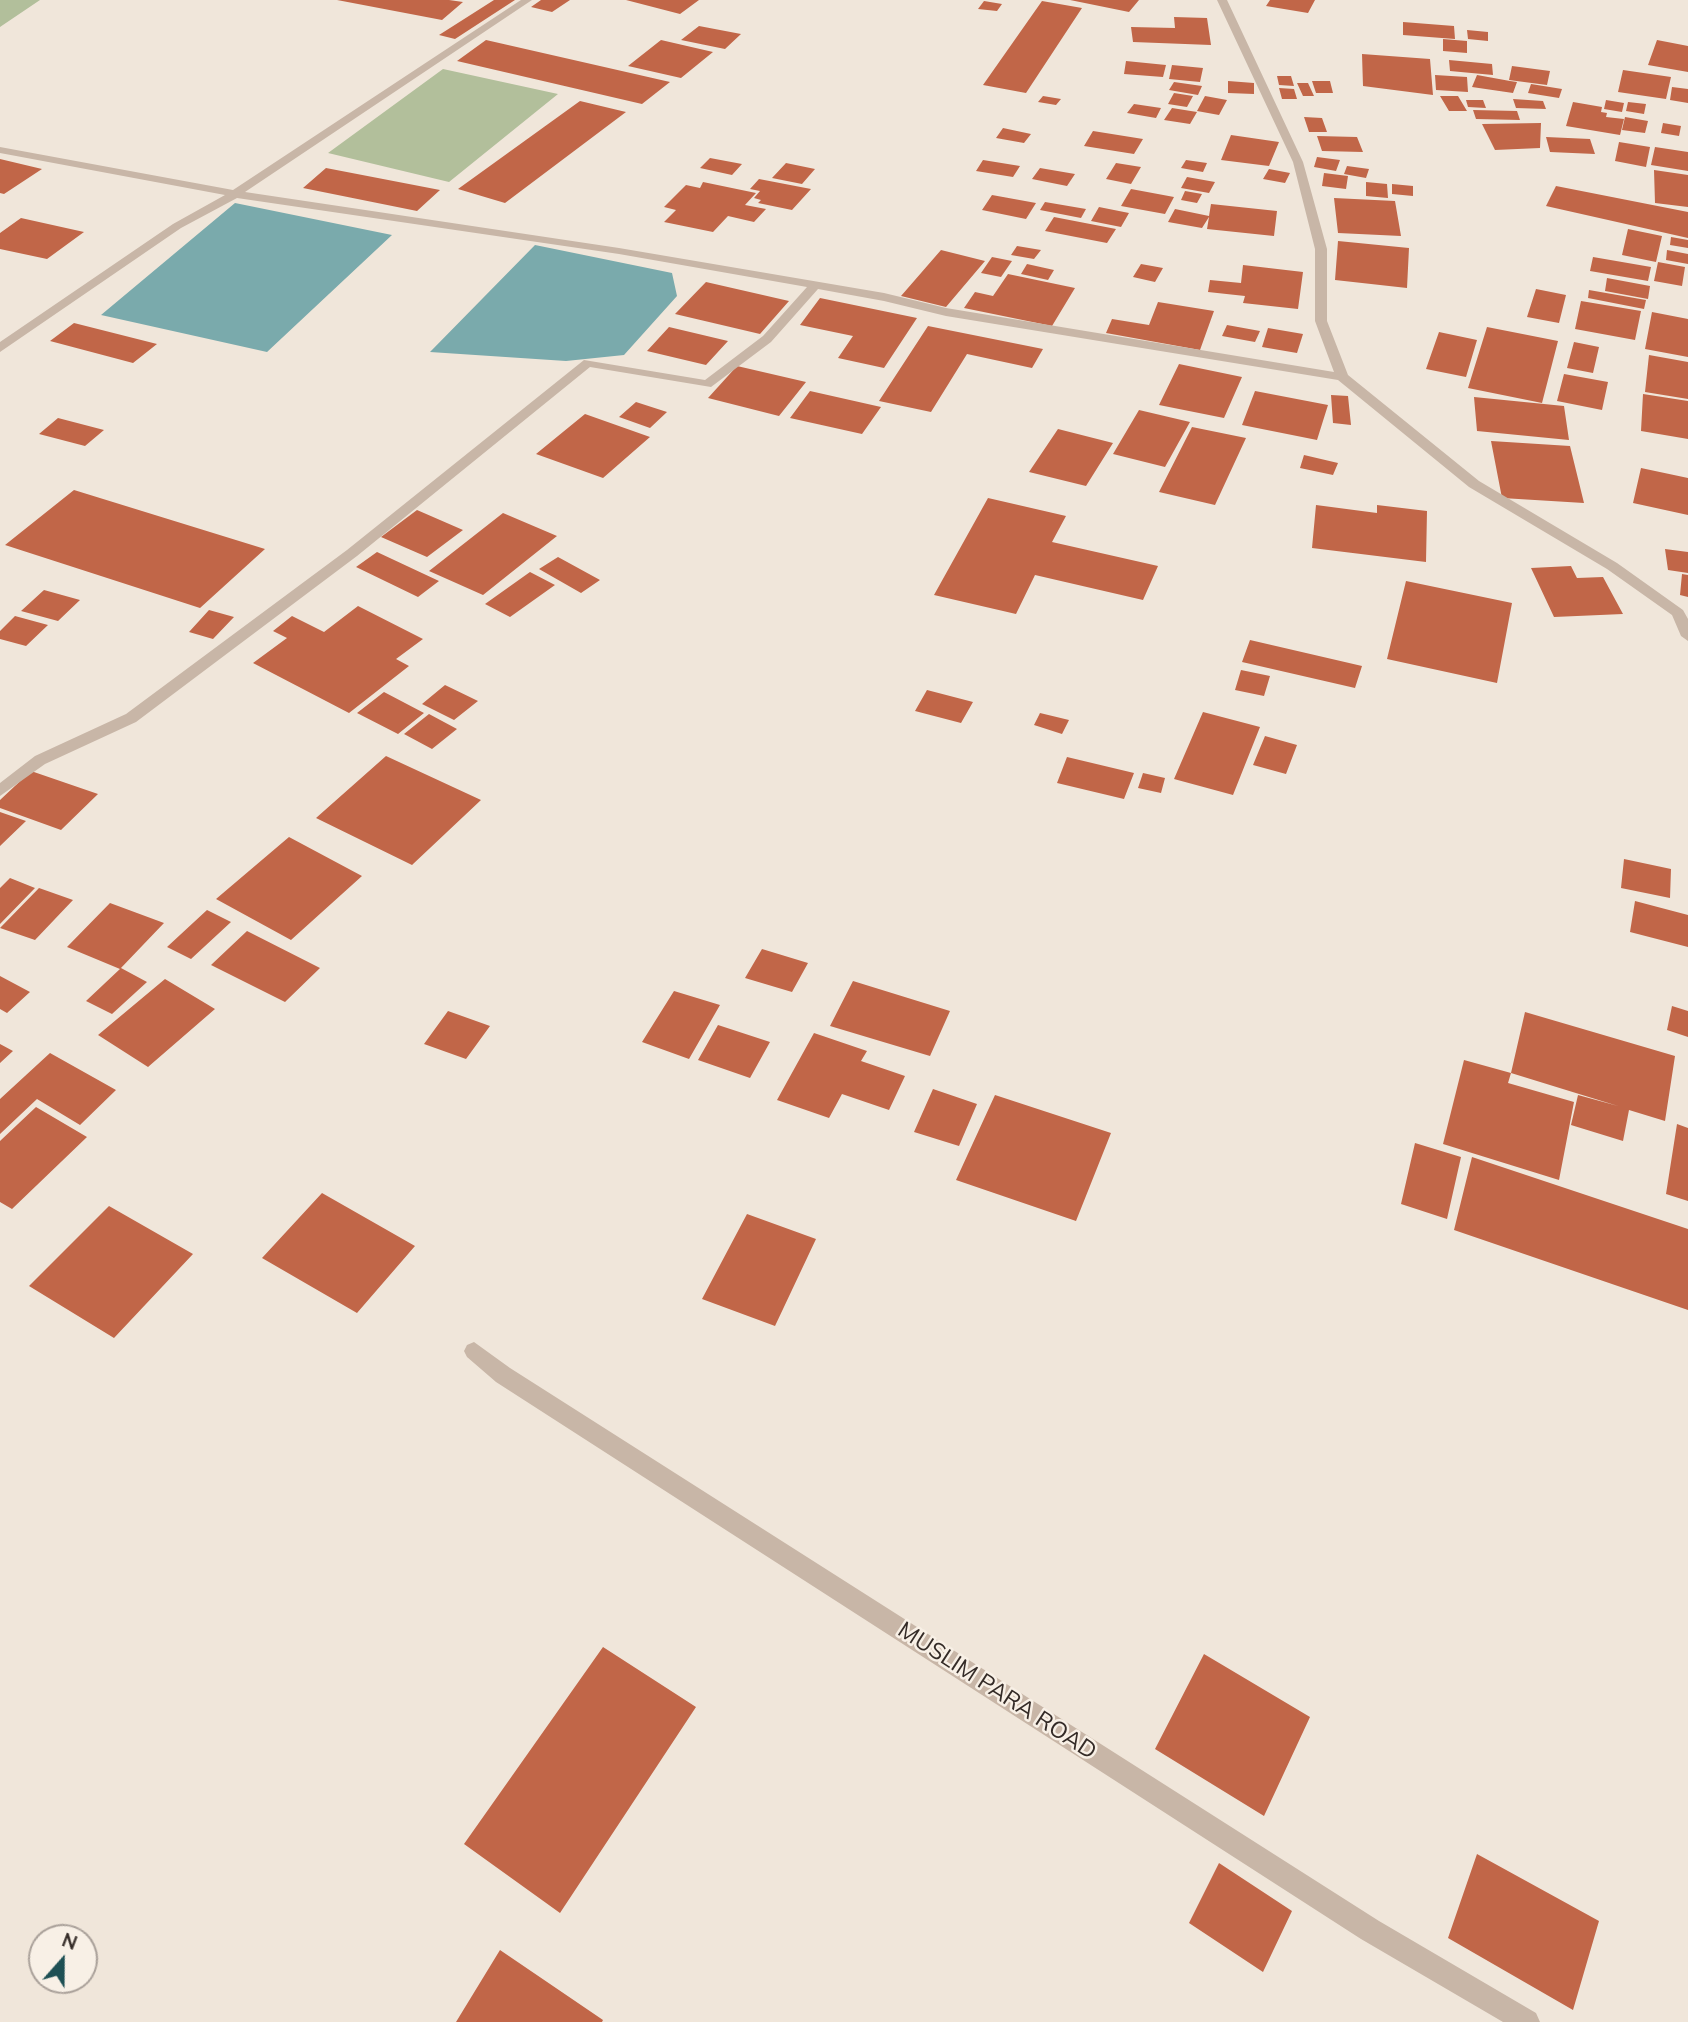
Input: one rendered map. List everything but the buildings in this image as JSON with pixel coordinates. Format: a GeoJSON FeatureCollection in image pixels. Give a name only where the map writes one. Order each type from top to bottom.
{"type":"FeatureCollection","features":[{"type":"Feature","properties":{"kind":"street"},"geometry":{"type":"LineString","coordinates":[[0,348],[177,226],[235,194],[527,0]]}},
{"type":"Feature","properties":{"kind":"street"},"geometry":{"type":"LineString","coordinates":[[1222,0],[1298,162],[1321,249],[1321,321],[1342,377]]}},
{"type":"Feature","properties":{"kind":"street"},"geometry":{"type":"LineString","coordinates":[[0,150],[235,194],[619,251],[884,297],[946,312],[1342,377],[1475,484],[1612,566],[1678,613],[1688,636]]}},
{"type":"Feature","properties":{"kind":"street"},"geometry":{"type":"LineString","coordinates":[[0,791],[40,760],[131,718],[352,552],[556,385],[588,363],[707,384],[766,339],[815,285]]}},
{"type":"Feature","properties":{"kind":"street","name":"MUSLIM PARA ROAD"},"geometry":{"type":"LineString","coordinates":[[474,1351],[503,1375],[1335,1908],[1527,2022]]}},
{"type":"Feature","properties":{"kind":"green space"},"geometry":{"type":"Polygon","coordinates":[[[0,0],[40,0],[0,27],[0,0]]]}},
{"type":"Feature","properties":{"kind":"green space"},"geometry":{"type":"Polygon","coordinates":[[[443,69],[558,94],[449,182],[328,153],[443,69]]]}},
{"type":"Feature","properties":{"kind":"water"},"geometry":{"type":"Polygon","coordinates":[[[235,203],[392,235],[267,352],[101,315],[235,203]]]}},
{"type":"Feature","properties":{"kind":"water"},"geometry":{"type":"Polygon","coordinates":[[[535,245],[672,273],[677,296],[624,355],[566,361],[430,352],[535,245]]]}}]}
